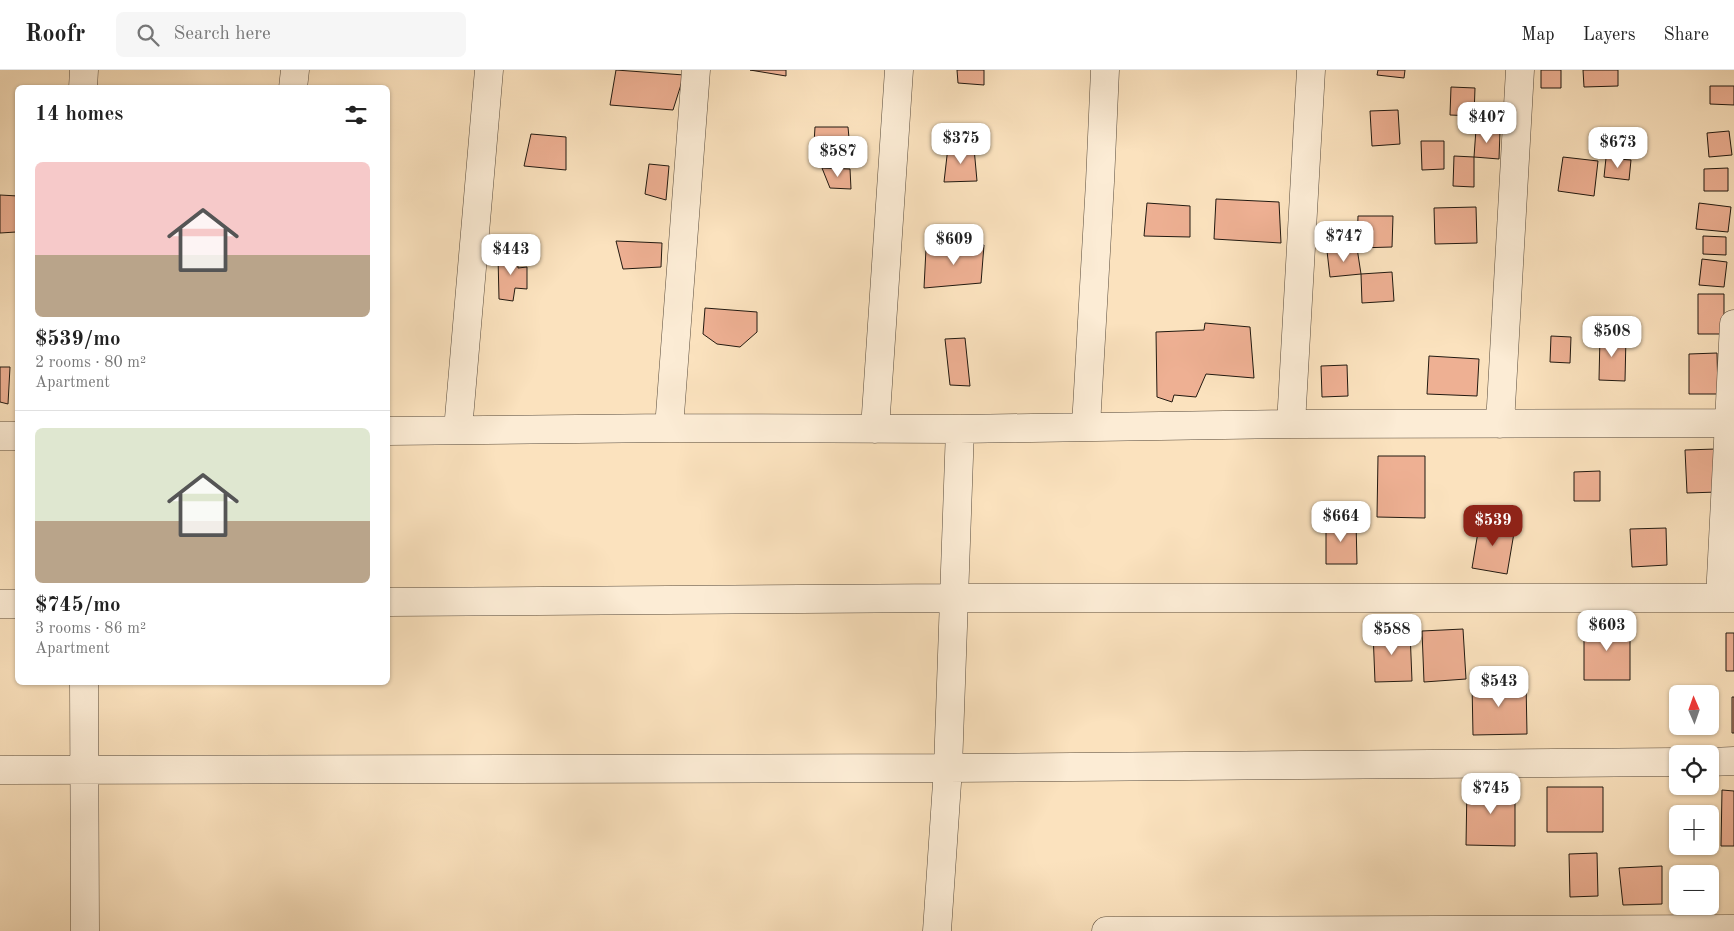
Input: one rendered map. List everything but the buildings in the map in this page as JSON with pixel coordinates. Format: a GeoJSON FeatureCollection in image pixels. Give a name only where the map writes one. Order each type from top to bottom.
{"type":"FeatureCollection","features":[{"type":"Feature","properties":{"kind":"street"},"geometry":{"type":"LineString","coordinates":[[83,85],[84,70]]}},
{"type":"Feature","properties":{"kind":"street"},"geometry":{"type":"LineString","coordinates":[[293,85],[295,70]]}},
{"type":"Feature","properties":{"kind":"street"},"geometry":{"type":"LineString","coordinates":[[458,430],[489,70]]}},
{"type":"Feature","properties":{"kind":"street"},"geometry":{"type":"LineString","coordinates":[[669,428],[696,70]]}},
{"type":"Feature","properties":{"kind":"street"},"geometry":{"type":"LineString","coordinates":[[875,429],[900,70]]}},
{"type":"Feature","properties":{"kind":"street"},"geometry":{"type":"LineString","coordinates":[[1086,426],[1100,192],[1105,70]]}},
{"type":"Feature","properties":{"kind":"street"},"geometry":{"type":"LineString","coordinates":[[1292,424],[1310,70]]}},
{"type":"Feature","properties":{"kind":"street"},"geometry":{"type":"LineString","coordinates":[[1500,424],[1520,70]]}},
{"type":"Feature","properties":{"kind":"street"},"geometry":{"type":"LineString","coordinates":[[390,602],[954,598],[1727,598],[1734,324]]}},
{"type":"Feature","properties":{"kind":"street"},"geometry":{"type":"LineString","coordinates":[[390,431],[669,428],[875,429],[1292,424],[1731,423]]}},
{"type":"Feature","properties":{"kind":"street"},"geometry":{"type":"LineString","coordinates":[[937,931],[948,768],[960,428]]}},
{"type":"Feature","properties":{"kind":"street"},"geometry":{"type":"LineString","coordinates":[[0,436],[15,436]]}},
{"type":"Feature","properties":{"kind":"street"},"geometry":{"type":"LineString","coordinates":[[0,604],[15,604]]}},
{"type":"Feature","properties":{"kind":"street"},"geometry":{"type":"LineString","coordinates":[[84,685],[86,931]]}},
{"type":"Feature","properties":{"kind":"street"},"geometry":{"type":"LineString","coordinates":[[1719,762],[1734,761]]}},
{"type":"Feature","properties":{"kind":"street"},"geometry":{"type":"LineString","coordinates":[[0,770],[948,768],[1669,762]]}},
{"type":"Feature","properties":{"kind":"street"},"geometry":{"type":"LineString","coordinates":[[1106,931],[1734,929]]}}]}
